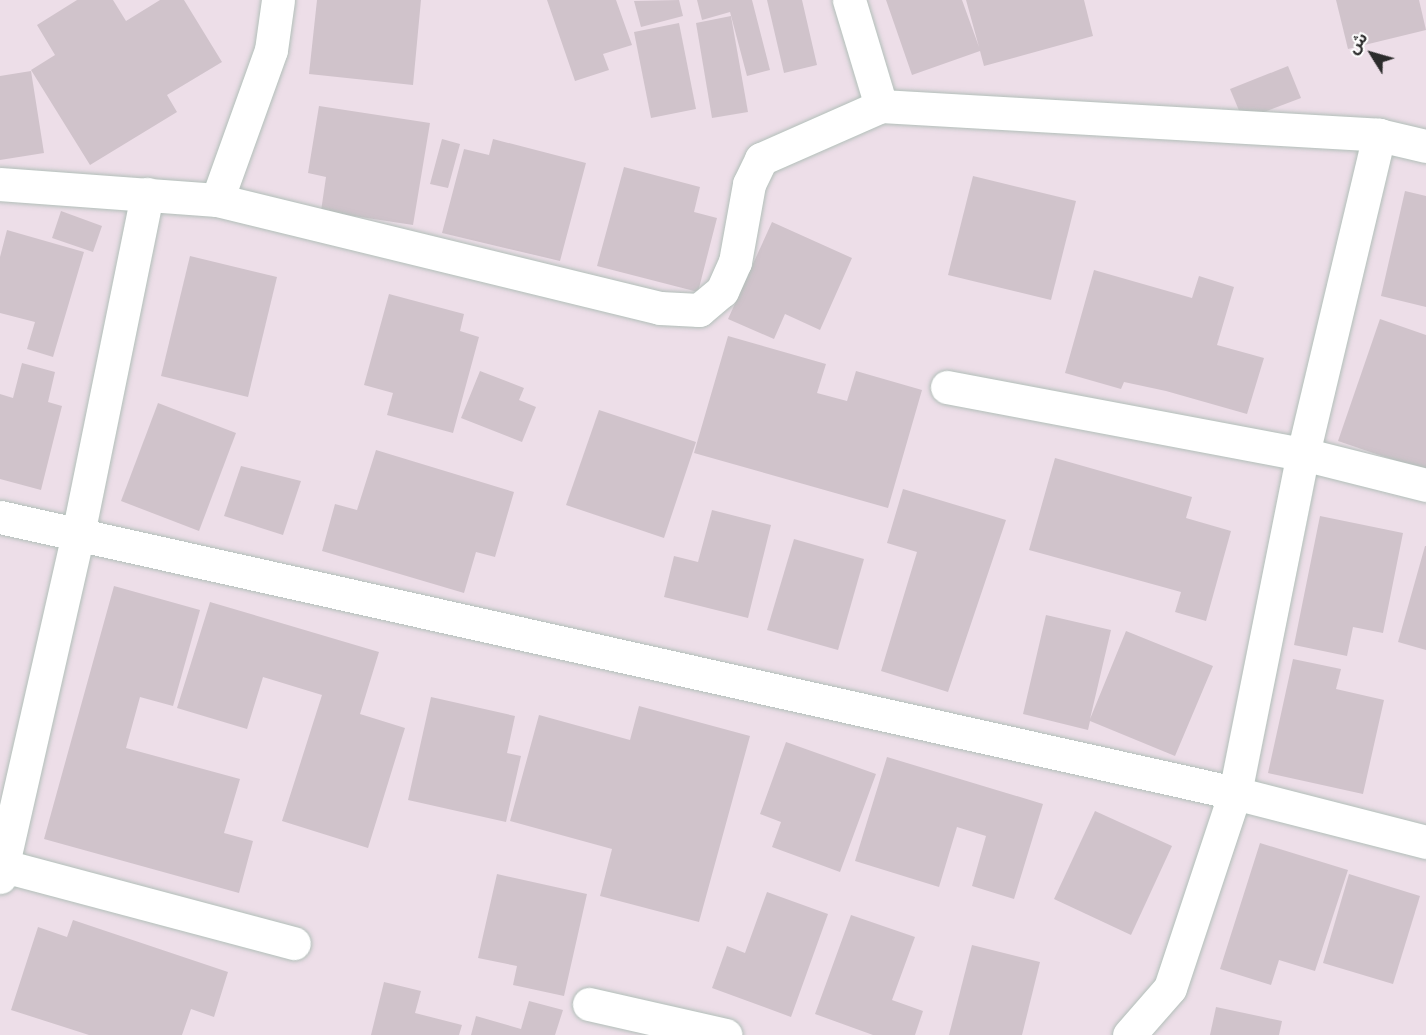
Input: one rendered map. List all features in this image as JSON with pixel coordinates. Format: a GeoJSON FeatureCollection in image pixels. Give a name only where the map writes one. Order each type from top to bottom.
{"type":"FeatureCollection","features":[{"type":"Feature","properties":{"kind":"street"},"geometry":{"type":"LineString","coordinates":[[217,200],[271,50],[278,0]]}},
{"type":"Feature","properties":{"kind":"street"},"geometry":{"type":"LineString","coordinates":[[849,0],[881,106]]}},
{"type":"Feature","properties":{"kind":"street"},"geometry":{"type":"LineString","coordinates":[[0,184],[217,200],[660,308],[699,310],[722,291],[735,262],[749,184],[761,159],[881,106],[1379,135],[1426,146]]}},
{"type":"Feature","properties":{"kind":"street"},"geometry":{"type":"LineString","coordinates":[[1130,1035],[1170,988],[1234,793],[1303,454],[1379,135]]}},
{"type":"Feature","properties":{"kind":"street"},"geometry":{"type":"LineString","coordinates":[[147,194],[78,534],[1,869],[294,943]]}},
{"type":"Feature","properties":{"kind":"street"},"geometry":{"type":"LineString","coordinates":[[947,387],[1303,454],[1426,485]]}},
{"type":"Feature","properties":{"kind":"street"},"geometry":{"type":"LineString","coordinates":[[0,517],[1234,793],[1426,842]]}},
{"type":"Feature","properties":{"kind":"street"},"geometry":{"type":"LineString","coordinates":[[589,1004],[726,1035]]}},
{"type":"Feature","properties":{"kind":"building"},"geometry":{"type":"Polygon","coordinates":[[[77,0],[113,0],[126,21],[160,0],[184,0],[222,62],[167,95],[177,112],[90,165],[31,70],[55,55],[37,25],[77,0]]]}},
{"type":"Feature","properties":{"kind":"building"},"geometry":{"type":"Polygon","coordinates":[[[317,0],[421,0],[413,85],[309,74],[317,0]]]}},
{"type":"Feature","properties":{"kind":"building"},"geometry":{"type":"Polygon","coordinates":[[[547,0],[616,0],[632,45],[603,54],[609,70],[575,81],[547,0]]]}},
{"type":"Feature","properties":{"kind":"building"},"geometry":{"type":"Polygon","coordinates":[[[679,0],[683,16],[641,27],[634,1],[679,0]]]}},
{"type":"Feature","properties":{"kind":"building"},"geometry":{"type":"Polygon","coordinates":[[[697,0],[752,0],[770,70],[747,76],[730,12],[702,20],[697,0]]]}},
{"type":"Feature","properties":{"kind":"building"},"geometry":{"type":"Polygon","coordinates":[[[767,0],[802,0],[817,65],[784,73],[767,0]]]}},
{"type":"Feature","properties":{"kind":"building"},"geometry":{"type":"Polygon","coordinates":[[[886,0],[962,0],[979,47],[966,0],[1084,0],[1093,36],[984,66],[980,51],[912,75],[886,0]]]}},
{"type":"Feature","properties":{"kind":"building"},"geometry":{"type":"Polygon","coordinates":[[[1336,0],[1419,0],[1426,30],[1348,49],[1336,0]]]}},
{"type":"Feature","properties":{"kind":"building"},"geometry":{"type":"Polygon","coordinates":[[[731,16],[748,112],[712,118],[696,23],[731,16]]]}},
{"type":"Feature","properties":{"kind":"building"},"geometry":{"type":"Polygon","coordinates":[[[679,23],[696,109],[651,118],[634,32],[679,23]]]}},
{"type":"Feature","properties":{"kind":"building"},"geometry":{"type":"Polygon","coordinates":[[[1288,66],[1301,98],[1243,120],[1230,89],[1288,66]]]}},
{"type":"Feature","properties":{"kind":"building"},"geometry":{"type":"Polygon","coordinates":[[[31,71],[44,153],[0,160],[0,76],[31,71]]]}},
{"type":"Feature","properties":{"kind":"building"},"geometry":{"type":"Polygon","coordinates":[[[319,106],[430,123],[413,225],[321,211],[326,177],[308,173],[319,106]]]}},
{"type":"Feature","properties":{"kind":"building"},"geometry":{"type":"Polygon","coordinates":[[[442,139],[460,144],[448,188],[430,184],[442,139]]]}},
{"type":"Feature","properties":{"kind":"building"},"geometry":{"type":"Polygon","coordinates":[[[493,139],[586,163],[560,261],[442,233],[464,149],[489,155],[493,139]]]}},
{"type":"Feature","properties":{"kind":"building"},"geometry":{"type":"Polygon","coordinates":[[[624,167],[700,187],[694,212],[717,218],[698,292],[597,266],[624,167]]]}},
{"type":"Feature","properties":{"kind":"building"},"geometry":{"type":"Polygon","coordinates":[[[973,176],[1076,201],[1051,300],[948,275],[973,176]]]}},
{"type":"Feature","properties":{"kind":"building"},"geometry":{"type":"Polygon","coordinates":[[[1405,191],[1426,196],[1426,307],[1381,296],[1405,191]]]}},
{"type":"Feature","properties":{"kind":"building"},"geometry":{"type":"Polygon","coordinates":[[[61,211],[102,226],[93,252],[52,238],[61,211]]]}},
{"type":"Feature","properties":{"kind":"building"},"geometry":{"type":"Polygon","coordinates":[[[772,222],[852,258],[820,330],[785,314],[774,339],[728,319],[772,222]]]}},
{"type":"Feature","properties":{"kind":"building"},"geometry":{"type":"Polygon","coordinates":[[[7,230],[84,252],[53,357],[27,349],[35,322],[0,313],[0,257],[7,230]]]}},
{"type":"Feature","properties":{"kind":"building"},"geometry":{"type":"Polygon","coordinates":[[[190,256],[277,277],[248,397],[161,376],[190,256]]]}},
{"type":"Feature","properties":{"kind":"building"},"geometry":{"type":"Polygon","coordinates":[[[1094,270],[1192,298],[1199,276],[1234,287],[1217,345],[1264,358],[1247,414],[1166,391],[1124,382],[1121,389],[1065,373],[1094,270]]]}},
{"type":"Feature","properties":{"kind":"building"},"geometry":{"type":"Polygon","coordinates":[[[389,294],[464,314],[460,331],[479,337],[453,433],[387,415],[393,393],[364,385],[389,294]]]}},
{"type":"Feature","properties":{"kind":"building"},"geometry":{"type":"Polygon","coordinates":[[[1380,319],[1426,335],[1426,471],[1338,441],[1380,319]]]}},
{"type":"Feature","properties":{"kind":"building"},"geometry":{"type":"Polygon","coordinates":[[[728,336],[826,364],[817,393],[847,401],[856,371],[922,390],[888,508],[694,453],[728,336]]]}},
{"type":"Feature","properties":{"kind":"building"},"geometry":{"type":"Polygon","coordinates":[[[22,363],[55,372],[48,402],[62,406],[41,490],[0,479],[0,394],[13,398],[22,363]]]}},
{"type":"Feature","properties":{"kind":"building"},"geometry":{"type":"Polygon","coordinates":[[[480,371],[524,388],[519,400],[536,407],[522,442],[461,418],[480,371]]]}},
{"type":"Feature","properties":{"kind":"building"},"geometry":{"type":"Polygon","coordinates":[[[158,403],[236,433],[199,531],[121,501],[158,403]]]}},
{"type":"Feature","properties":{"kind":"building"},"geometry":{"type":"Polygon","coordinates":[[[599,410],[696,442],[664,538],[566,505],[599,410]]]}},
{"type":"Feature","properties":{"kind":"building"},"geometry":{"type":"Polygon","coordinates":[[[376,450],[514,492],[495,557],[476,552],[464,593],[322,551],[335,504],[357,510],[376,450]]]}},
{"type":"Feature","properties":{"kind":"building"},"geometry":{"type":"Polygon","coordinates":[[[1055,458],[1192,497],[1186,518],[1231,531],[1206,621],[1175,612],[1181,592],[1029,550],[1055,458]]]}},
{"type":"Feature","properties":{"kind":"building"},"geometry":{"type":"Polygon","coordinates":[[[241,466],[301,481],[283,535],[224,516],[241,466]]]}},
{"type":"Feature","properties":{"kind":"building"},"geometry":{"type":"Polygon","coordinates":[[[903,489],[1006,520],[948,692],[881,671],[917,552],[887,543],[903,489]]]}},
{"type":"Feature","properties":{"kind":"building"},"geometry":{"type":"Polygon","coordinates":[[[712,510],[771,525],[748,618],[664,597],[674,556],[698,562],[712,510]]]}},
{"type":"Feature","properties":{"kind":"building"},"geometry":{"type":"Polygon","coordinates":[[[1320,516],[1403,533],[1383,633],[1353,627],[1347,656],[1294,645],[1320,516]]]}},
{"type":"Feature","properties":{"kind":"building"},"geometry":{"type":"Polygon","coordinates":[[[794,539],[864,559],[838,650],[767,630],[794,539]]]}},
{"type":"Feature","properties":{"kind":"building"},"geometry":{"type":"Polygon","coordinates":[[[1426,546],[1426,650],[1398,642],[1426,546]]]}},
{"type":"Feature","properties":{"kind":"building"},"geometry":{"type":"Polygon","coordinates":[[[114,586],[200,610],[173,706],[140,697],[126,748],[240,779],[224,833],[253,841],[239,893],[44,839],[114,586]]]}},
{"type":"Feature","properties":{"kind":"building"},"geometry":{"type":"Polygon","coordinates":[[[210,602],[379,652],[360,714],[405,728],[368,848],[282,821],[322,695],[263,677],[247,729],[177,708],[210,602]]]}},
{"type":"Feature","properties":{"kind":"building"},"geometry":{"type":"Polygon","coordinates":[[[1046,615],[1111,630],[1090,719],[1126,631],[1213,666],[1175,756],[1090,721],[1088,730],[1023,714],[1046,615]]]}},
{"type":"Feature","properties":{"kind":"building"},"geometry":{"type":"Polygon","coordinates":[[[1293,659],[1341,669],[1336,689],[1384,700],[1363,794],[1268,773],[1293,659]]]}},
{"type":"Feature","properties":{"kind":"building"},"geometry":{"type":"Polygon","coordinates":[[[431,697],[515,716],[507,753],[521,756],[506,822],[408,800],[431,697]]]}},
{"type":"Feature","properties":{"kind":"building"},"geometry":{"type":"Polygon","coordinates":[[[639,706],[750,736],[699,922],[600,896],[612,849],[510,821],[539,715],[630,740],[639,706]]]}},
{"type":"Feature","properties":{"kind":"building"},"geometry":{"type":"Polygon","coordinates":[[[786,742],[876,774],[840,872],[772,847],[781,822],[760,814],[786,742]]]}},
{"type":"Feature","properties":{"kind":"building"},"geometry":{"type":"Polygon","coordinates":[[[887,757],[1043,804],[1014,899],[972,886],[986,836],[957,827],[939,887],[855,861],[887,757]]]}},
{"type":"Feature","properties":{"kind":"building"},"geometry":{"type":"Polygon","coordinates":[[[1095,811],[1172,846],[1131,935],[1054,899],[1095,811]]]}},
{"type":"Feature","properties":{"kind":"building"},"geometry":{"type":"Polygon","coordinates":[[[1260,843],[1348,870],[1315,971],[1279,960],[1271,985],[1220,969],[1260,843]]]}},
{"type":"Feature","properties":{"kind":"building"},"geometry":{"type":"Polygon","coordinates":[[[497,874],[587,894],[564,996],[513,985],[517,966],[478,958],[497,874]]]}},
{"type":"Feature","properties":{"kind":"building"},"geometry":{"type":"Polygon","coordinates":[[[1349,874],[1420,896],[1393,984],[1323,963],[1349,874]]]}},
{"type":"Feature","properties":{"kind":"building"},"geometry":{"type":"Polygon","coordinates":[[[767,892],[828,914],[791,1017],[712,988],[727,946],[745,953],[767,892]]]}},
{"type":"Feature","properties":{"kind":"building"},"geometry":{"type":"Polygon","coordinates":[[[851,915],[915,937],[892,1000],[923,1011],[915,1035],[873,1035],[815,1014],[851,915]]]}},
{"type":"Feature","properties":{"kind":"building"},"geometry":{"type":"Polygon","coordinates":[[[73,920],[228,972],[214,1017],[191,1009],[182,1035],[89,1035],[11,1010],[38,927],[67,937],[73,920]]]}},
{"type":"Feature","properties":{"kind":"building"},"geometry":{"type":"Polygon","coordinates":[[[972,945],[1040,962],[1022,1035],[949,1035],[972,945]]]}},
{"type":"Feature","properties":{"kind":"building"},"geometry":{"type":"Polygon","coordinates":[[[384,982],[421,991],[415,1013],[462,1025],[459,1035],[371,1035],[384,982]]]}},
{"type":"Feature","properties":{"kind":"building"},"geometry":{"type":"Polygon","coordinates":[[[529,1001],[563,1010],[555,1035],[471,1035],[476,1016],[521,1029],[529,1001]]]}},
{"type":"Feature","properties":{"kind":"building"},"geometry":{"type":"Polygon","coordinates":[[[1216,1007],[1282,1021],[1279,1035],[1210,1035],[1216,1007]]]}}]}
